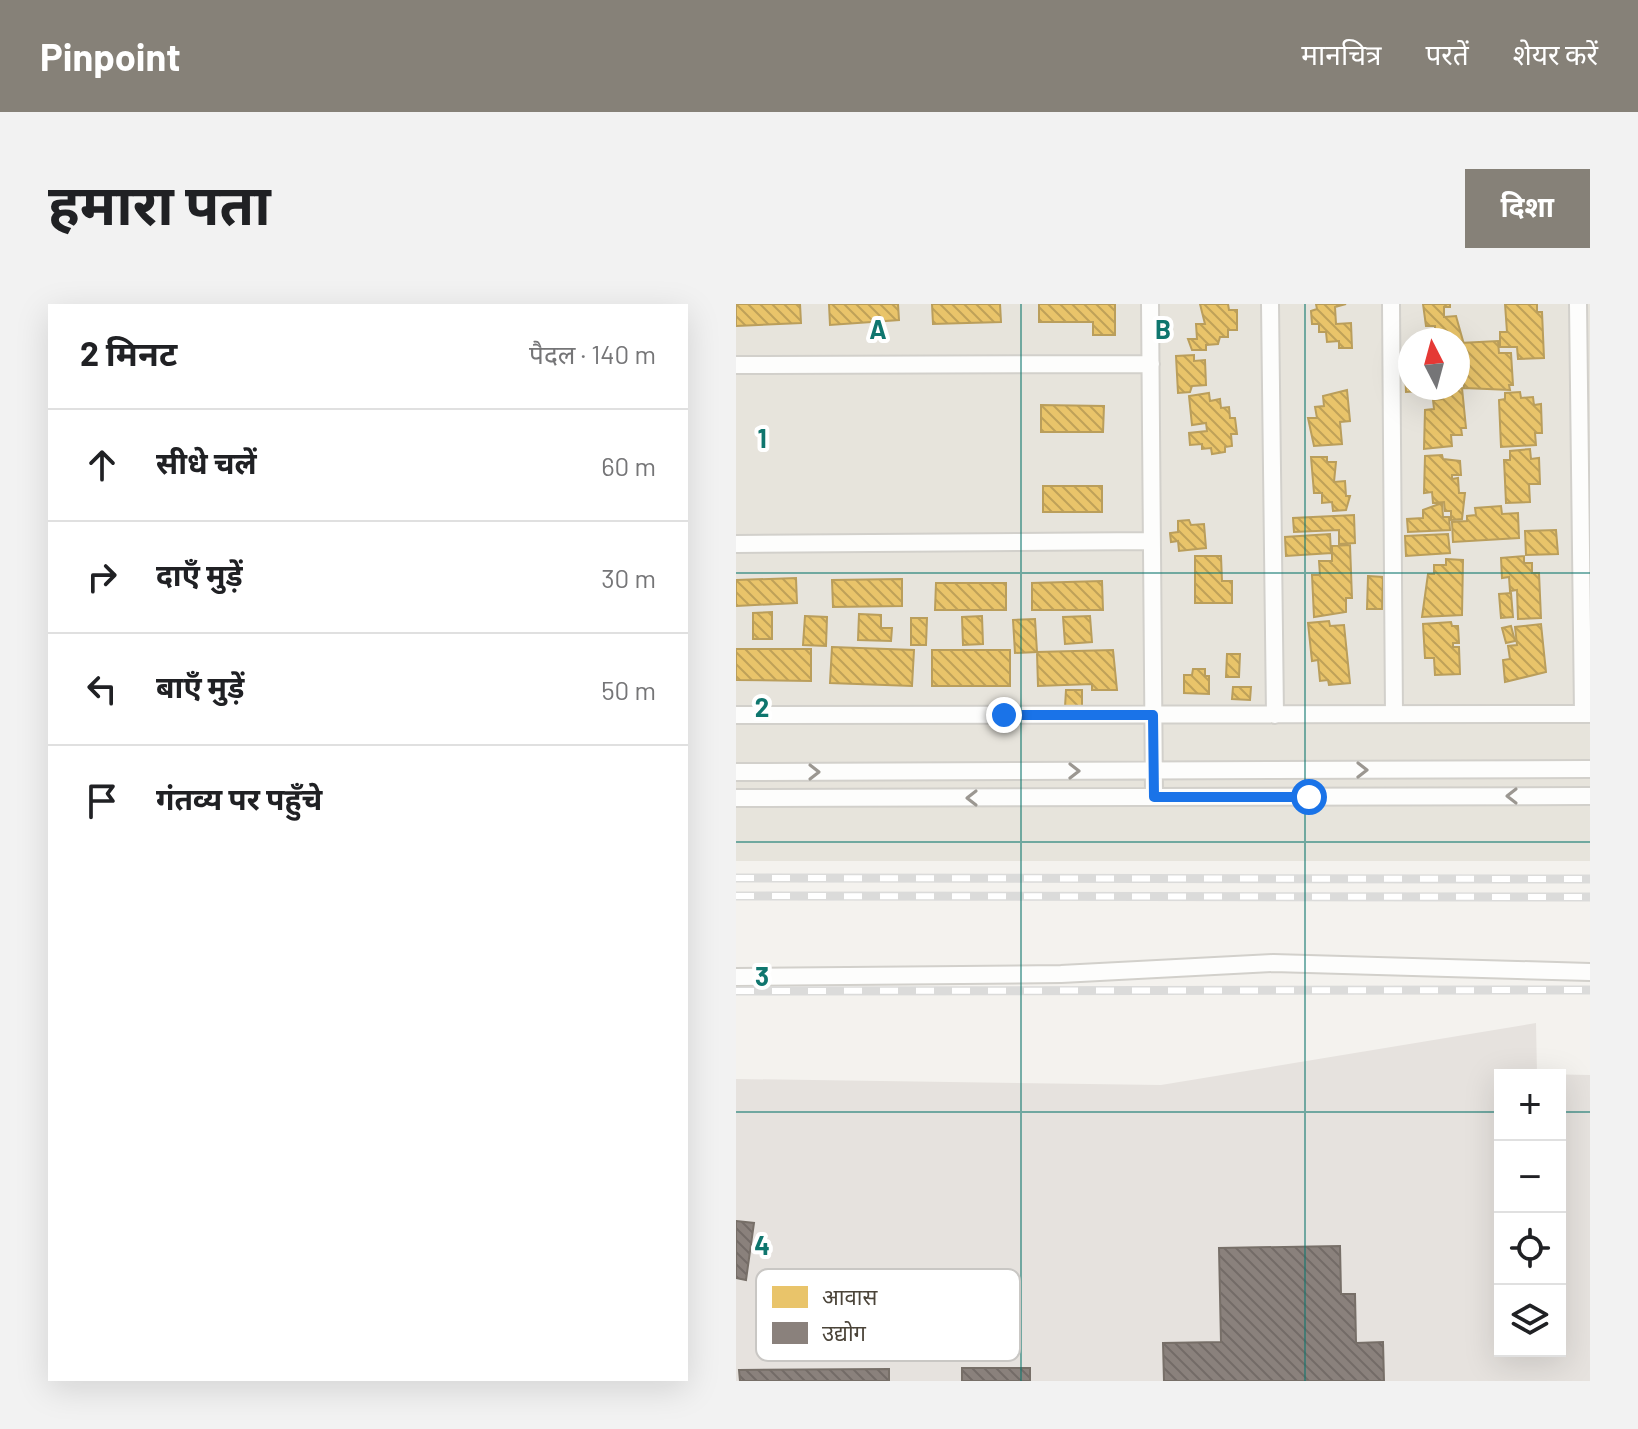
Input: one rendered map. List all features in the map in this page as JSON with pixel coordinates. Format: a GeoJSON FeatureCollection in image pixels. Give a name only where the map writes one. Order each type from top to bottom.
{"type":"FeatureCollection","features":[{"type":"Feature","properties":{"kind":"street"},"geometry":{"type":"LineString","coordinates":[[1150,304],[1154,797]]}},
{"type":"Feature","properties":{"kind":"street"},"geometry":{"type":"LineString","coordinates":[[1270,304],[1275,715]]}},
{"type":"Feature","properties":{"kind":"street"},"geometry":{"type":"LineString","coordinates":[[1391,304],[1394,714]]}},
{"type":"Feature","properties":{"kind":"street"},"geometry":{"type":"LineString","coordinates":[[736,715],[1587,714],[1578,304]]}},
{"type":"Feature","properties":{"kind":"street"},"geometry":{"type":"LineString","coordinates":[[736,365],[1151,364]]}},
{"type":"Feature","properties":{"kind":"street"},"geometry":{"type":"LineString","coordinates":[[736,544],[1152,541]]}},
{"type":"Feature","properties":{"kind":"street"},"geometry":{"type":"LineString","coordinates":[[736,772],[1590,769]]}},
{"type":"Feature","properties":{"kind":"street"},"geometry":{"type":"LineString","coordinates":[[736,798],[1590,796]]}},
{"type":"Feature","properties":{"kind":"street"},"geometry":{"type":"LineString","coordinates":[[736,977],[1061,974],[1273,963],[1590,972]]}},
{"type":"Feature","properties":{"kind":"shaded area"},"geometry":{"type":"Polygon","coordinates":[[[736,304],[1590,304],[1590,861],[736,861],[736,304]]]}},
{"type":"Feature","properties":{"kind":"shaded area"},"geometry":{"type":"Polygon","coordinates":[[[1536,1023],[1537,1069],[1494,1069],[1494,1357],[1566,1357],[1566,1075],[1590,1075],[1590,1381],[736,1381],[736,1079],[1161,1085],[1536,1023]]]}},
{"type":"Feature","properties":{"kind":"building: आवास"},"geometry":{"type":"Polygon","coordinates":[[[736,304],[800,304],[801,323],[736,326],[736,304]]]}},
{"type":"Feature","properties":{"kind":"building: आवास"},"geometry":{"type":"Polygon","coordinates":[[[829,304],[898,304],[899,320],[830,325],[829,304]]]}},
{"type":"Feature","properties":{"kind":"building: आवास"},"geometry":{"type":"Polygon","coordinates":[[[932,304],[1000,304],[1001,322],[933,324],[932,304]]]}},
{"type":"Feature","properties":{"kind":"building: आवास"},"geometry":{"type":"Polygon","coordinates":[[[1039,304],[1115,304],[1115,335],[1093,335],[1093,322],[1039,322],[1039,304]]]}},
{"type":"Feature","properties":{"kind":"building: आवास"},"geometry":{"type":"Polygon","coordinates":[[[1200,304],[1228,304],[1229,310],[1237,310],[1237,330],[1228,330],[1228,337],[1220,337],[1218,344],[1206,345],[1206,350],[1192,350],[1188,339],[1197,339],[1196,324],[1205,324],[1200,304]]]}},
{"type":"Feature","properties":{"kind":"building: आवास"},"geometry":{"type":"Polygon","coordinates":[[[1316,304],[1346,304],[1335,307],[1336,324],[1351,323],[1352,348],[1339,348],[1339,341],[1327,342],[1326,332],[1319,332],[1319,324],[1312,324],[1311,311],[1317,309],[1316,304]]]}},
{"type":"Feature","properties":{"kind":"building: आवास"},"geometry":{"type":"Polygon","coordinates":[[[1423,304],[1450,304],[1450,307],[1444,307],[1444,317],[1456,316],[1459,328],[1435,328],[1426,326],[1423,304]]]}},
{"type":"Feature","properties":{"kind":"building: आवास"},"geometry":{"type":"Polygon","coordinates":[[[1505,304],[1537,304],[1537,312],[1542,312],[1544,358],[1518,359],[1517,347],[1500,347],[1500,332],[1507,332],[1505,304]]]}},
{"type":"Feature","properties":{"kind":"building: आवास"},"geometry":{"type":"Polygon","coordinates":[[[1498,341],[1499,353],[1511,353],[1513,385],[1509,385],[1510,390],[1470,388],[1470,342],[1498,341]]]}},
{"type":"Feature","properties":{"kind":"building: आवास"},"geometry":{"type":"Polygon","coordinates":[[[1194,355],[1194,361],[1205,360],[1206,385],[1192,386],[1190,392],[1178,393],[1176,356],[1194,355]]]}},
{"type":"Feature","properties":{"kind":"building: आवास"},"geometry":{"type":"Polygon","coordinates":[[[1347,390],[1350,421],[1340,422],[1342,444],[1314,446],[1308,418],[1317,418],[1315,407],[1324,406],[1323,396],[1347,390]]]}},
{"type":"Feature","properties":{"kind":"building: आवास"},"geometry":{"type":"Polygon","coordinates":[[[1520,392],[1521,398],[1533,397],[1534,405],[1541,404],[1542,433],[1535,433],[1536,445],[1501,447],[1499,400],[1505,399],[1505,393],[1520,392]]]}},
{"type":"Feature","properties":{"kind":"building: आवास"},"geometry":{"type":"Polygon","coordinates":[[[1209,393],[1210,401],[1220,399],[1221,408],[1229,407],[1230,418],[1235,418],[1237,434],[1231,434],[1232,446],[1225,447],[1225,452],[1212,454],[1211,448],[1202,449],[1202,444],[1190,445],[1189,433],[1207,431],[1206,423],[1192,425],[1189,396],[1209,393]]]}},
{"type":"Feature","properties":{"kind":"building: आवास"},"geometry":{"type":"Polygon","coordinates":[[[1433,400],[1463,400],[1466,428],[1461,428],[1462,435],[1451,435],[1452,446],[1424,449],[1425,410],[1434,409],[1433,400]]]}},
{"type":"Feature","properties":{"kind":"building: आवास"},"geometry":{"type":"Polygon","coordinates":[[[1041,405],[1104,406],[1103,432],[1041,432],[1041,405]]]}},
{"type":"Feature","properties":{"kind":"building: आवास"},"geometry":{"type":"Polygon","coordinates":[[[1530,449],[1531,459],[1539,458],[1540,484],[1529,484],[1530,502],[1506,503],[1504,460],[1510,460],[1510,451],[1530,449]]]}},
{"type":"Feature","properties":{"kind":"building: आवास"},"geometry":{"type":"Polygon","coordinates":[[[1442,455],[1443,459],[1460,461],[1461,475],[1452,475],[1452,479],[1458,478],[1459,493],[1465,493],[1462,519],[1451,520],[1451,511],[1445,511],[1444,502],[1433,503],[1432,492],[1424,493],[1425,456],[1442,455]]]}},
{"type":"Feature","properties":{"kind":"building: आवास"},"geometry":{"type":"Polygon","coordinates":[[[1311,457],[1327,457],[1327,462],[1336,462],[1334,482],[1345,481],[1346,496],[1350,496],[1346,510],[1333,511],[1332,502],[1322,503],[1322,493],[1314,493],[1311,457]]]}},
{"type":"Feature","properties":{"kind":"building: आवास"},"geometry":{"type":"Polygon","coordinates":[[[1043,486],[1102,486],[1102,512],[1043,512],[1043,486]]]}},
{"type":"Feature","properties":{"kind":"building: आवास"},"geometry":{"type":"Polygon","coordinates":[[[1442,503],[1443,517],[1449,517],[1450,530],[1408,532],[1407,519],[1423,518],[1423,510],[1442,503]]]}},
{"type":"Feature","properties":{"kind":"building: आवास"},"geometry":{"type":"Polygon","coordinates":[[[1501,506],[1502,514],[1518,513],[1519,538],[1453,542],[1452,522],[1467,521],[1467,516],[1476,515],[1475,508],[1501,506]]]}},
{"type":"Feature","properties":{"kind":"building: आवास"},"geometry":{"type":"Polygon","coordinates":[[[1354,515],[1355,543],[1339,544],[1339,530],[1294,532],[1293,518],[1354,515]]]}},
{"type":"Feature","properties":{"kind":"building: आवास"},"geometry":{"type":"Polygon","coordinates":[[[1189,520],[1191,525],[1204,524],[1206,548],[1179,551],[1178,541],[1171,542],[1170,533],[1178,532],[1178,521],[1189,520]]]}},
{"type":"Feature","properties":{"kind":"building: आवास"},"geometry":{"type":"Polygon","coordinates":[[[1556,530],[1558,554],[1526,555],[1525,531],[1556,530]]]}},
{"type":"Feature","properties":{"kind":"building: आवास"},"geometry":{"type":"Polygon","coordinates":[[[1330,534],[1331,553],[1286,556],[1285,537],[1330,534]]]}},
{"type":"Feature","properties":{"kind":"building: आवास"},"geometry":{"type":"Polygon","coordinates":[[[1448,534],[1450,553],[1406,556],[1405,536],[1448,534]]]}},
{"type":"Feature","properties":{"kind":"building: आवास"},"geometry":{"type":"Polygon","coordinates":[[[1350,545],[1352,598],[1346,598],[1346,612],[1314,617],[1312,575],[1320,575],[1319,561],[1332,561],[1332,546],[1350,545]]]}},
{"type":"Feature","properties":{"kind":"building: आवास"},"geometry":{"type":"Polygon","coordinates":[[[1195,556],[1221,556],[1222,581],[1232,581],[1232,603],[1195,603],[1195,556]]]}},
{"type":"Feature","properties":{"kind":"building: आवास"},"geometry":{"type":"Polygon","coordinates":[[[1524,556],[1524,563],[1532,563],[1532,573],[1539,573],[1541,618],[1518,619],[1517,590],[1510,591],[1509,577],[1502,578],[1501,558],[1524,556]]]}},
{"type":"Feature","properties":{"kind":"building: आवास"},"geometry":{"type":"Polygon","coordinates":[[[1446,559],[1463,560],[1462,615],[1422,617],[1428,574],[1434,574],[1434,565],[1446,565],[1446,559]]]}},
{"type":"Feature","properties":{"kind":"building: आवास"},"geometry":{"type":"Polygon","coordinates":[[[1368,576],[1383,577],[1382,609],[1367,609],[1368,576]]]}},
{"type":"Feature","properties":{"kind":"building: आवास"},"geometry":{"type":"Polygon","coordinates":[[[796,578],[797,603],[736,606],[736,580],[796,578]]]}},
{"type":"Feature","properties":{"kind":"building: आवास"},"geometry":{"type":"Polygon","coordinates":[[[902,579],[902,606],[833,607],[832,580],[902,579]]]}},
{"type":"Feature","properties":{"kind":"building: आवास"},"geometry":{"type":"Polygon","coordinates":[[[1102,581],[1103,610],[1032,610],[1032,583],[1102,581]]]}},
{"type":"Feature","properties":{"kind":"building: आवास"},"geometry":{"type":"Polygon","coordinates":[[[936,583],[1006,583],[1006,610],[935,610],[936,583]]]}},
{"type":"Feature","properties":{"kind":"building: आवास"},"geometry":{"type":"Polygon","coordinates":[[[1511,593],[1513,617],[1501,618],[1499,594],[1511,593]]]}},
{"type":"Feature","properties":{"kind":"building: आवास"},"geometry":{"type":"Polygon","coordinates":[[[772,612],[772,639],[753,639],[753,613],[772,612]]]}},
{"type":"Feature","properties":{"kind":"building: आवास"},"geometry":{"type":"Polygon","coordinates":[[[859,614],[881,615],[881,628],[892,628],[891,641],[858,640],[859,614]]]}},
{"type":"Feature","properties":{"kind":"building: आवास"},"geometry":{"type":"Polygon","coordinates":[[[805,616],[827,617],[826,646],[803,645],[805,616]]]}},
{"type":"Feature","properties":{"kind":"building: आवास"},"geometry":{"type":"Polygon","coordinates":[[[982,616],[983,644],[963,645],[962,617],[982,616]]]}},
{"type":"Feature","properties":{"kind":"building: आवास"},"geometry":{"type":"Polygon","coordinates":[[[1090,616],[1092,642],[1065,644],[1063,617],[1090,616]]]}},
{"type":"Feature","properties":{"kind":"building: आवास"},"geometry":{"type":"Polygon","coordinates":[[[911,618],[927,618],[926,645],[911,645],[911,618]]]}},
{"type":"Feature","properties":{"kind":"building: आवास"},"geometry":{"type":"Polygon","coordinates":[[[1035,619],[1037,652],[1015,653],[1013,620],[1035,619]]]}},
{"type":"Feature","properties":{"kind":"building: आवास"},"geometry":{"type":"Polygon","coordinates":[[[1329,621],[1330,626],[1344,625],[1350,683],[1329,685],[1328,680],[1320,681],[1318,660],[1312,661],[1308,623],[1329,621]]]}},
{"type":"Feature","properties":{"kind":"building: आवास"},"geometry":{"type":"Polygon","coordinates":[[[1451,622],[1452,626],[1458,626],[1459,643],[1453,643],[1453,647],[1459,647],[1460,674],[1435,675],[1434,658],[1425,658],[1423,624],[1451,622]]]}},
{"type":"Feature","properties":{"kind":"building: आवास"},"geometry":{"type":"Polygon","coordinates":[[[1541,624],[1546,672],[1505,682],[1503,660],[1510,659],[1508,646],[1517,645],[1515,627],[1541,624]]]}},
{"type":"Feature","properties":{"kind":"building: आवास"},"geometry":{"type":"Polygon","coordinates":[[[1511,626],[1515,641],[1506,643],[1502,628],[1511,626]]]}},
{"type":"Feature","properties":{"kind":"building: आवास"},"geometry":{"type":"Polygon","coordinates":[[[832,647],[914,650],[912,686],[830,683],[832,647]]]}},
{"type":"Feature","properties":{"kind":"building: आवास"},"geometry":{"type":"Polygon","coordinates":[[[736,649],[811,649],[811,681],[736,680],[736,649]]]}},
{"type":"Feature","properties":{"kind":"building: आवास"},"geometry":{"type":"Polygon","coordinates":[[[932,650],[1010,650],[1010,686],[932,686],[932,650]]]}},
{"type":"Feature","properties":{"kind":"building: आवास"},"geometry":{"type":"Polygon","coordinates":[[[1113,650],[1117,690],[1092,690],[1092,684],[1038,686],[1037,652],[1113,650]]]}},
{"type":"Feature","properties":{"kind":"building: आवास"},"geometry":{"type":"Polygon","coordinates":[[[1227,654],[1240,654],[1239,677],[1226,677],[1227,654]]]}},
{"type":"Feature","properties":{"kind":"building: आवास"},"geometry":{"type":"Polygon","coordinates":[[[1193,669],[1205,669],[1205,676],[1209,676],[1209,694],[1184,693],[1184,675],[1192,675],[1193,669]]]}},
{"type":"Feature","properties":{"kind":"building: आवास"},"geometry":{"type":"Polygon","coordinates":[[[1233,687],[1251,687],[1250,700],[1232,699],[1233,687]]]}},
{"type":"Feature","properties":{"kind":"building: आवास"},"geometry":{"type":"Polygon","coordinates":[[[1066,690],[1082,690],[1082,707],[1065,707],[1066,690]]]}},
{"type":"Feature","properties":{"kind":"building: उद्योग"},"geometry":{"type":"Polygon","coordinates":[[[736,1221],[754,1223],[746,1280],[736,1278],[736,1221]]]}},
{"type":"Feature","properties":{"kind":"building: उद्योग"},"geometry":{"type":"Polygon","coordinates":[[[1340,1246],[1341,1294],[1355,1294],[1356,1343],[1383,1342],[1384,1381],[1164,1381],[1163,1343],[1221,1342],[1219,1248],[1340,1246]]]}},
{"type":"Feature","properties":{"kind":"building: उद्योग"},"geometry":{"type":"Polygon","coordinates":[[[962,1368],[1030,1368],[1030,1381],[962,1381],[962,1368]]]}},
{"type":"Feature","properties":{"kind":"building: उद्योग"},"geometry":{"type":"Polygon","coordinates":[[[889,1369],[889,1381],[740,1381],[739,1370],[889,1369]]]}},
{"type":"Feature","properties":{"kind":"railway"},"geometry":{"type":"LineString","coordinates":[[736,878],[1590,879]]}},
{"type":"Feature","properties":{"kind":"railway"},"geometry":{"type":"LineString","coordinates":[[736,896],[1590,897]]}},
{"type":"Feature","properties":{"kind":"railway"},"geometry":{"type":"LineString","coordinates":[[736,991],[1590,990]]}},
{"type":"Feature","properties":{"kind":"route"},"geometry":{"type":"LineString","coordinates":[[1004,715],[1153,715],[1154,797],[1309,797]]}}]}
